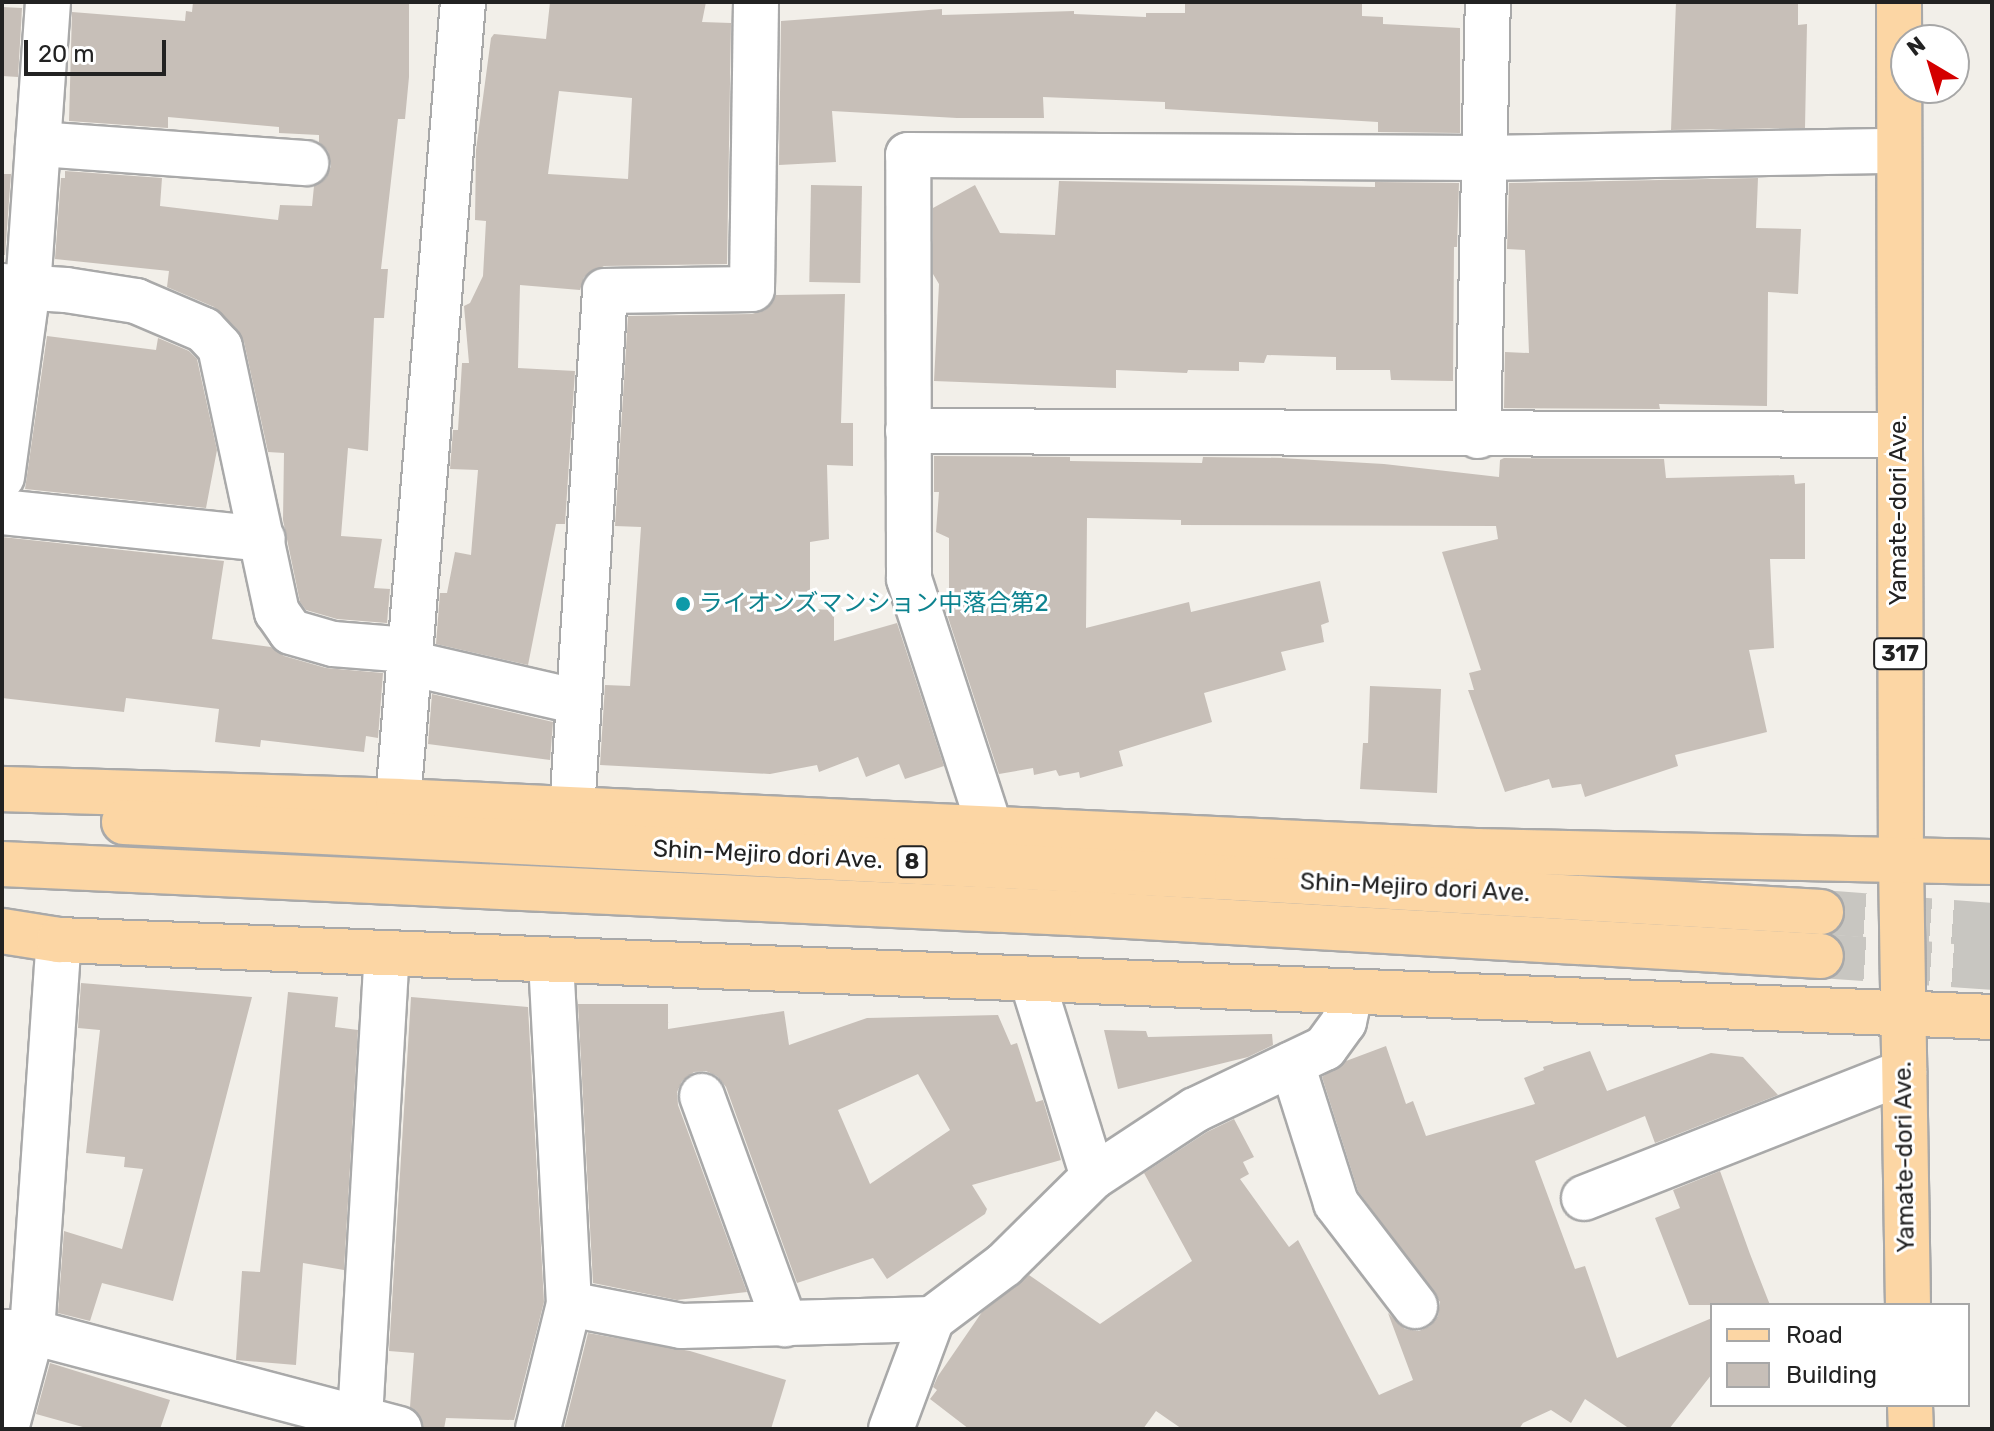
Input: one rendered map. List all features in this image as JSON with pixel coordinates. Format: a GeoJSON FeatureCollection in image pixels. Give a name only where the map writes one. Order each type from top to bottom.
{"type":"FeatureCollection","features":[{"type":"Feature","properties":{"kind":"main road","name":"Yamate-dori Ave."},"geometry":{"type":"LineString","coordinates":[[1899,2],[1902,1014],[1908,1303]]}},
{"type":"Feature","properties":{"kind":"main road"},"geometry":{"type":"LineString","coordinates":[[2,789],[398,801],[1476,851],[1992,862]]}},
{"type":"Feature","properties":{"kind":"main road","name":"Shin-Mejiro dori Ave."},"geometry":{"type":"LineString","coordinates":[[2,816],[1253,879],[1821,912]]}},
{"type":"Feature","properties":{"kind":"main road","name":"Shin-Mejiro dori Ave."},"geometry":{"type":"LineString","coordinates":[[2,864],[1044,911],[1821,956]]}},
{"type":"Feature","properties":{"kind":"main road"},"geometry":{"type":"LineString","coordinates":[[2,931],[59,940],[1992,1017]]}},
{"type":"Feature","properties":{"kind":"main road"},"geometry":{"type":"LineString","coordinates":[[1910,1407],[1911,1429]]}},
{"type":"Feature","properties":{"kind":"street"},"geometry":{"type":"LineString","coordinates":[[2,477],[15,287],[38,144],[48,2]]}},
{"type":"Feature","properties":{"kind":"street"},"geometry":{"type":"LineString","coordinates":[[398,801],[463,2]]}},
{"type":"Feature","properties":{"kind":"street"},"geometry":{"type":"LineString","coordinates":[[572,810],[605,291],[752,289],[756,2]]}},
{"type":"Feature","properties":{"kind":"street"},"geometry":{"type":"LineString","coordinates":[[1478,436],[1488,2]]}},
{"type":"Feature","properties":{"kind":"street"},"geometry":{"type":"LineString","coordinates":[[38,144],[306,163]]}},
{"type":"Feature","properties":{"kind":"street"},"geometry":{"type":"LineString","coordinates":[[990,828],[909,579],[908,155],[1483,158],[1898,151]]}},
{"type":"Feature","properties":{"kind":"street"},"geometry":{"type":"LineString","coordinates":[[15,287],[136,301],[204,330],[220,347],[242,461],[263,539],[277,612],[291,632],[333,644],[409,656],[579,702]]}},
{"type":"Feature","properties":{"kind":"street"},"geometry":{"type":"LineString","coordinates":[[908,431],[1478,436],[1899,435]]}},
{"type":"Feature","properties":{"kind":"street"},"geometry":{"type":"LineString","coordinates":[[2,512],[263,539]]}},
{"type":"Feature","properties":{"kind":"street"},"geometry":{"type":"LineString","coordinates":[[6,1429],[59,940]]}},
{"type":"Feature","properties":{"kind":"street"},"geometry":{"type":"LineString","coordinates":[[17,1332],[372,1425],[387,954]]}},
{"type":"Feature","properties":{"kind":"street"},"geometry":{"type":"LineString","coordinates":[[538,1429],[569,1304],[551,961]]}},
{"type":"Feature","properties":{"kind":"street"},"geometry":{"type":"LineString","coordinates":[[1032,980],[1093,1177]]}},
{"type":"Feature","properties":{"kind":"street"},"geometry":{"type":"LineString","coordinates":[[569,1304],[681,1326],[932,1319],[1004,1265],[1093,1177],[1195,1110],[1325,1048],[1344,1022],[1350,993]]}},
{"type":"Feature","properties":{"kind":"street"},"geometry":{"type":"LineString","coordinates":[[1292,1064],[1336,1203],[1415,1306]]}},
{"type":"Feature","properties":{"kind":"street"},"geometry":{"type":"LineString","coordinates":[[1584,1198],[1904,1072]]}},
{"type":"Feature","properties":{"kind":"street"},"geometry":{"type":"LineString","coordinates":[[702,1096],[785,1324]]}},
{"type":"Feature","properties":{"kind":"street"},"geometry":{"type":"LineString","coordinates":[[902,1424],[932,1319]]}},
{"type":"Feature","properties":{"kind":"building"},"geometry":{"type":"Polygon","coordinates":[[[193,2],[409,2],[409,77],[405,119],[398,119],[381,269],[388,269],[384,318],[374,318],[368,451],[348,448],[341,536],[382,539],[374,588],[390,589],[387,623],[337,619],[306,610],[300,602],[283,520],[284,453],[268,452],[244,342],[238,330],[214,307],[167,287],[169,271],[55,259],[61,178],[65,178],[65,171],[162,178],[160,206],[278,220],[280,205],[312,206],[314,186],[326,178],[331,166],[328,151],[319,142],[319,135],[279,133],[279,127],[168,117],[168,128],[69,121],[72,12],[185,21],[186,11],[192,12],[193,2]]]}},
{"type":"Feature","properties":{"kind":"building"},"geometry":{"type":"Polygon","coordinates":[[[550,2],[706,2],[702,22],[731,23],[727,264],[604,266],[584,277],[580,290],[520,285],[518,368],[575,371],[565,524],[556,524],[528,665],[436,644],[440,593],[447,593],[455,552],[471,555],[478,470],[450,469],[453,430],[458,430],[462,363],[469,363],[464,306],[470,303],[483,276],[486,221],[475,220],[476,150],[491,38],[494,34],[546,39],[550,2]],[[559,91],[548,174],[628,179],[632,98],[559,91]]]}},
{"type":"Feature","properties":{"kind":"building"},"geometry":{"type":"Polygon","coordinates":[[[1185,2],[1362,2],[1362,16],[1383,17],[1383,24],[1460,28],[1460,133],[1378,132],[1378,122],[1165,109],[1165,102],[1043,97],[1044,118],[957,118],[832,111],[836,162],[779,165],[781,21],[942,9],[942,15],[1074,11],[1074,14],[1146,17],[1146,13],[1185,13],[1185,2]]]}},
{"type":"Feature","properties":{"kind":"building"},"geometry":{"type":"Polygon","coordinates":[[[1676,2],[1798,2],[1798,25],[1807,24],[1805,128],[1671,130],[1676,2]]]}},
{"type":"Feature","properties":{"kind":"building"},"geometry":{"type":"Polygon","coordinates":[[[2,7],[22,8],[18,77],[2,76],[2,7]]]}},
{"type":"Feature","properties":{"kind":"building"},"geometry":{"type":"Polygon","coordinates":[[[2,174],[11,174],[5,255],[2,255],[2,174]]]}},
{"type":"Feature","properties":{"kind":"building"},"geometry":{"type":"Polygon","coordinates":[[[1758,178],[1756,228],[1801,229],[1798,294],[1768,292],[1767,406],[1659,404],[1660,409],[1504,408],[1505,352],[1529,353],[1525,250],[1507,249],[1509,183],[1758,178]]]}},
{"type":"Feature","properties":{"kind":"building"},"geometry":{"type":"Polygon","coordinates":[[[1059,181],[1375,187],[1375,182],[1459,183],[1457,247],[1454,247],[1453,381],[1391,380],[1390,370],[1336,370],[1336,357],[1267,355],[1264,363],[1239,362],[1239,371],[1188,370],[1187,373],[1116,370],[1116,388],[934,381],[939,284],[933,274],[933,208],[975,185],[1000,233],[1055,235],[1059,181]]]}},
{"type":"Feature","properties":{"kind":"building"},"geometry":{"type":"Polygon","coordinates":[[[811,185],[862,186],[860,283],[809,282],[811,185]]]}},
{"type":"Feature","properties":{"kind":"building"},"geometry":{"type":"Polygon","coordinates":[[[845,294],[841,423],[853,423],[853,466],[827,465],[829,539],[810,542],[810,609],[834,610],[834,641],[897,623],[944,766],[905,779],[899,764],[866,777],[858,757],[819,772],[817,765],[770,774],[600,765],[605,685],[630,686],[641,527],[615,526],[628,316],[752,314],[765,310],[776,295],[845,294]]]}},
{"type":"Feature","properties":{"kind":"building"},"geometry":{"type":"Polygon","coordinates":[[[47,336],[156,350],[158,338],[189,351],[197,359],[217,450],[206,508],[25,489],[47,336]]]}},
{"type":"Feature","properties":{"kind":"building"},"geometry":{"type":"Polygon","coordinates":[[[934,456],[1070,457],[1070,461],[1202,463],[1203,457],[1280,458],[1384,464],[1499,477],[1500,460],[1504,458],[1664,459],[1666,478],[1794,475],[1795,484],[1805,483],[1805,559],[1770,559],[1774,648],[1749,650],[1767,732],[1675,755],[1678,766],[1585,797],[1581,784],[1552,788],[1549,779],[1505,792],[1468,690],[1474,690],[1469,673],[1481,670],[1442,552],[1498,539],[1496,526],[1181,525],[1181,520],[1087,518],[1086,628],[1189,602],[1191,612],[1320,581],[1329,622],[1321,625],[1324,642],[1281,652],[1286,670],[1204,693],[1212,722],[1119,751],[1123,766],[1080,778],[1079,772],[1059,776],[1056,770],[1034,775],[1033,768],[999,774],[945,608],[949,607],[949,538],[936,532],[939,492],[934,492],[934,456]]]}},
{"type":"Feature","properties":{"kind":"building"},"geometry":{"type":"Polygon","coordinates":[[[2,537],[224,561],[212,639],[271,647],[284,656],[326,668],[383,673],[378,738],[366,736],[364,752],[261,740],[260,747],[215,742],[219,709],[126,698],[124,712],[2,698],[2,537]]]}},
{"type":"Feature","properties":{"kind":"building"},"geometry":{"type":"Polygon","coordinates":[[[1370,686],[1441,689],[1437,793],[1360,789],[1363,743],[1368,743],[1370,686]]]}},
{"type":"Feature","properties":{"kind":"building"},"geometry":{"type":"Polygon","coordinates":[[[432,694],[553,722],[550,760],[428,744],[432,694]]]}},
{"type":"Feature","properties":{"kind":"building"},"geometry":{"type":"Polygon","coordinates":[[[81,983],[252,997],[173,1301],[102,1283],[90,1321],[58,1313],[64,1231],[122,1249],[143,1169],[124,1167],[125,1157],[86,1153],[100,1030],[78,1028],[81,983]]]}},
{"type":"Feature","properties":{"kind":"building"},"geometry":{"type":"Polygon","coordinates":[[[288,992],[338,997],[335,1027],[358,1030],[344,1270],[303,1263],[296,1365],[236,1360],[242,1271],[260,1272],[288,992]]]}},
{"type":"Feature","properties":{"kind":"building"},"geometry":{"type":"Polygon","coordinates":[[[411,997],[528,1007],[544,1302],[514,1420],[446,1418],[444,1429],[423,1429],[417,1412],[410,1407],[414,1353],[389,1351],[411,997]]]}},
{"type":"Feature","properties":{"kind":"building"},"geometry":{"type":"Polygon","coordinates":[[[578,1004],[668,1004],[668,1029],[784,1011],[789,1045],[867,1018],[998,1015],[1011,1045],[1017,1043],[1036,1102],[1043,1100],[1061,1160],[972,1185],[987,1209],[985,1214],[887,1279],[873,1258],[797,1283],[726,1087],[717,1076],[706,1071],[694,1072],[682,1081],[677,1092],[678,1105],[747,1292],[677,1300],[593,1283],[578,1004]],[[918,1074],[838,1110],[870,1184],[950,1130],[918,1074]]]}},
{"type":"Feature","properties":{"kind":"building"},"geometry":{"type":"Polygon","coordinates":[[[1104,1030],[1146,1031],[1148,1037],[1272,1034],[1273,1045],[1248,1057],[1118,1089],[1104,1030]]]}},
{"type":"Feature","properties":{"kind":"building"},"geometry":{"type":"Polygon","coordinates":[[[1386,1046],[1406,1104],[1413,1101],[1426,1136],[1535,1104],[1524,1078],[1544,1070],[1543,1067],[1590,1051],[1607,1091],[1711,1053],[1743,1057],[1778,1095],[1655,1143],[1645,1116],[1535,1161],[1575,1269],[1585,1266],[1617,1358],[1710,1319],[1710,1377],[1669,1429],[1630,1429],[1585,1399],[1571,1423],[1551,1410],[1523,1423],[1519,1429],[1182,1429],[1156,1411],[1143,1429],[969,1429],[930,1399],[937,1390],[933,1387],[938,1376],[982,1312],[1029,1275],[1100,1324],[1192,1261],[1144,1173],[1207,1132],[1234,1119],[1254,1157],[1243,1162],[1249,1174],[1240,1179],[1289,1247],[1298,1240],[1379,1395],[1413,1380],[1388,1313],[1405,1329],[1419,1331],[1430,1326],[1438,1316],[1440,1302],[1358,1191],[1322,1077],[1346,1061],[1386,1046]]]}},
{"type":"Feature","properties":{"kind":"building"},"geometry":{"type":"Polygon","coordinates":[[[1720,1171],[1769,1303],[1689,1305],[1655,1218],[1680,1208],[1673,1190],[1720,1171]]]}},
{"type":"Feature","properties":{"kind":"building"},"geometry":{"type":"Polygon","coordinates":[[[588,1333],[690,1351],[786,1380],[771,1429],[564,1429],[588,1333]]]}},
{"type":"Feature","properties":{"kind":"building"},"geometry":{"type":"Polygon","coordinates":[[[50,1363],[170,1400],[160,1429],[90,1429],[36,1414],[50,1363]]]}},
{"type":"Feature","properties":{"kind":"tunnel"},"geometry":{"type":"LineString","coordinates":[[1821,912],[1992,925]]}},
{"type":"Feature","properties":{"kind":"tunnel"},"geometry":{"type":"LineString","coordinates":[[1821,956],[1992,968]]}},
{"type":"Feature","properties":{"kind":"place","name":"ライオンズマンション中落合第2"},"geometry":{"type":"Point","coordinates":[683,604]}}]}
